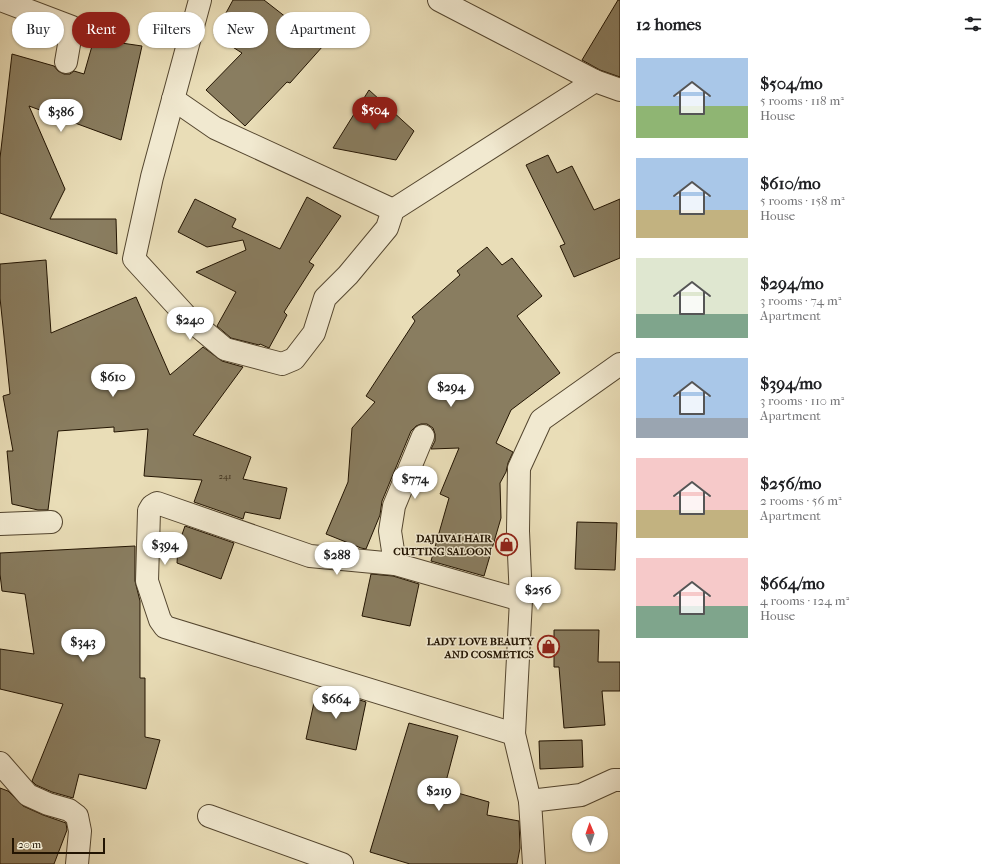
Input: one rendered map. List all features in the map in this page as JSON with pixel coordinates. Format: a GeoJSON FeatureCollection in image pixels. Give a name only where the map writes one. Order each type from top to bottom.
{"type":"FeatureCollection","features":[{"type":"Feature","properties":{"kind":"street"},"geometry":{"type":"LineString","coordinates":[[1,0],[72,27],[66,62]]}},
{"type":"Feature","properties":{"kind":"street"},"geometry":{"type":"LineString","coordinates":[[200,0],[152,178],[134,259],[188,318],[225,349],[282,364],[294,359],[314,333],[325,298],[348,275],[387,228],[393,210],[595,81]]}},
{"type":"Feature","properties":{"kind":"street"},"geometry":{"type":"LineString","coordinates":[[439,0],[595,81],[620,90]]}},
{"type":"Feature","properties":{"kind":"street"},"geometry":{"type":"LineString","coordinates":[[173,99],[215,128],[393,210]]}},
{"type":"Feature","properties":{"kind":"street"},"geometry":{"type":"LineString","coordinates":[[534,864],[530,801],[514,734],[521,600],[518,531],[519,468],[541,420],[620,364]]}},
{"type":"Feature","properties":{"kind":"street"},"geometry":{"type":"LineString","coordinates":[[395,564],[390,531],[394,506],[423,436]]}},
{"type":"Feature","properties":{"kind":"street"},"geometry":{"type":"LineString","coordinates":[[514,734],[165,627],[158,613],[147,581],[149,511],[152,506],[157,503],[310,556],[395,564],[521,600]]}},
{"type":"Feature","properties":{"kind":"street"},"geometry":{"type":"LineString","coordinates":[[0,524],[50,522]]}},
{"type":"Feature","properties":{"kind":"street"},"geometry":{"type":"LineString","coordinates":[[0,763],[28,795],[48,804],[69,810],[77,816],[80,831],[76,864]]}},
{"type":"Feature","properties":{"kind":"street"},"geometry":{"type":"LineString","coordinates":[[530,801],[581,795],[614,780],[620,780]]}},
{"type":"Feature","properties":{"kind":"street"},"geometry":{"type":"LineString","coordinates":[[209,816],[342,864]]}},
{"type":"Feature","properties":{"kind":"building"},"geometry":{"type":"Polygon","coordinates":[[[233,0],[264,0],[279,12],[276,12],[276,48],[321,48],[290,83],[287,82],[245,126],[206,90],[242,53],[234,48],[268,48],[268,12],[226,12],[233,0]]]}},
{"type":"Feature","properties":{"kind":"building"},"geometry":{"type":"Polygon","coordinates":[[[618,0],[620,0],[620,77],[600,70],[582,60],[618,0]]]}},
{"type":"Feature","properties":{"kind":"building"},"geometry":{"type":"Polygon","coordinates":[[[130,44],[138,45],[138,48],[142,48],[121,140],[29,106],[65,189],[50,219],[116,219],[117,254],[0,213],[0,158],[12,54],[54,66],[58,71],[64,74],[70,74],[74,71],[84,74],[91,48],[130,48],[130,44]]]}},
{"type":"Feature","properties":{"kind":"building"},"geometry":{"type":"Polygon","coordinates":[[[369,90],[414,131],[396,160],[333,148],[369,90]]]}},
{"type":"Feature","properties":{"kind":"building"},"geometry":{"type":"Polygon","coordinates":[[[548,155],[557,173],[572,166],[594,210],[620,199],[620,258],[574,277],[560,246],[565,244],[526,165],[548,155]]]}},
{"type":"Feature","properties":{"kind":"building"},"geometry":{"type":"Polygon","coordinates":[[[307,197],[341,216],[309,262],[314,265],[284,312],[287,315],[269,348],[260,344],[231,338],[217,326],[236,292],[196,272],[246,250],[243,240],[207,247],[178,232],[195,199],[236,219],[232,227],[280,249],[307,197]]]}},
{"type":"Feature","properties":{"kind":"building"},"geometry":{"type":"Polygon","coordinates":[[[487,247],[502,265],[512,258],[542,296],[517,316],[560,373],[511,410],[496,443],[513,452],[506,472],[500,483],[501,518],[484,576],[431,561],[449,498],[440,494],[459,448],[431,449],[435,441],[435,434],[433,428],[427,424],[416,426],[411,431],[382,501],[380,515],[366,549],[326,534],[348,482],[352,428],[375,402],[366,396],[415,321],[412,317],[460,275],[457,271],[487,247]]]}},
{"type":"Feature","properties":{"kind":"building"},"geometry":{"type":"Polygon","coordinates":[[[46,260],[51,333],[136,297],[170,375],[203,347],[222,361],[243,367],[193,435],[251,457],[243,479],[287,488],[280,519],[245,512],[243,519],[194,502],[202,480],[144,476],[148,429],[114,432],[114,427],[58,431],[48,510],[38,510],[12,504],[7,451],[13,451],[3,396],[10,394],[0,298],[0,264],[46,260]]]}},
{"type":"Feature","properties":{"kind":"building"},"geometry":{"type":"Polygon","coordinates":[[[577,522],[617,523],[615,570],[575,569],[577,522]]]}},
{"type":"Feature","properties":{"kind":"building"},"geometry":{"type":"Polygon","coordinates":[[[185,526],[234,543],[221,579],[177,563],[178,546],[185,526]]]}},
{"type":"Feature","properties":{"kind":"building"},"geometry":{"type":"Polygon","coordinates":[[[135,546],[135,581],[140,601],[140,678],[145,678],[145,737],[160,740],[146,789],[79,774],[73,798],[52,792],[36,785],[32,781],[63,704],[0,689],[0,649],[34,654],[25,594],[2,591],[0,553],[135,546]]]}},
{"type":"Feature","properties":{"kind":"building"},"geometry":{"type":"Polygon","coordinates":[[[371,574],[393,576],[419,584],[410,626],[362,616],[371,574]]]}},
{"type":"Feature","properties":{"kind":"building"},"geometry":{"type":"Polygon","coordinates":[[[554,630],[599,630],[598,662],[620,662],[620,691],[602,691],[605,725],[564,728],[559,667],[554,667],[554,630]]]}},
{"type":"Feature","properties":{"kind":"building"},"geometry":{"type":"Polygon","coordinates":[[[317,689],[338,693],[366,702],[356,750],[306,739],[317,689]]]}},
{"type":"Feature","properties":{"kind":"building"},"geometry":{"type":"Polygon","coordinates":[[[409,723],[458,736],[444,789],[489,802],[487,815],[519,821],[520,848],[517,864],[410,864],[370,852],[409,723]]]}},
{"type":"Feature","properties":{"kind":"building"},"geometry":{"type":"Polygon","coordinates":[[[582,740],[583,767],[540,769],[539,741],[582,740]]]}},
{"type":"Feature","properties":{"kind":"building"},"geometry":{"type":"Polygon","coordinates":[[[0,788],[8,791],[23,806],[66,823],[67,830],[54,864],[0,864],[0,788]]]}},
{"type":"Feature","properties":{"kind":"place","name":"DAJUVAI HAIR CUTTING SALOON"},"geometry":{"type":"Point","coordinates":[507,544]}},
{"type":"Feature","properties":{"kind":"place","name":"LADY LOVE BEAUTY AND COSMETICS"},"geometry":{"type":"Point","coordinates":[549,647]}}]}
